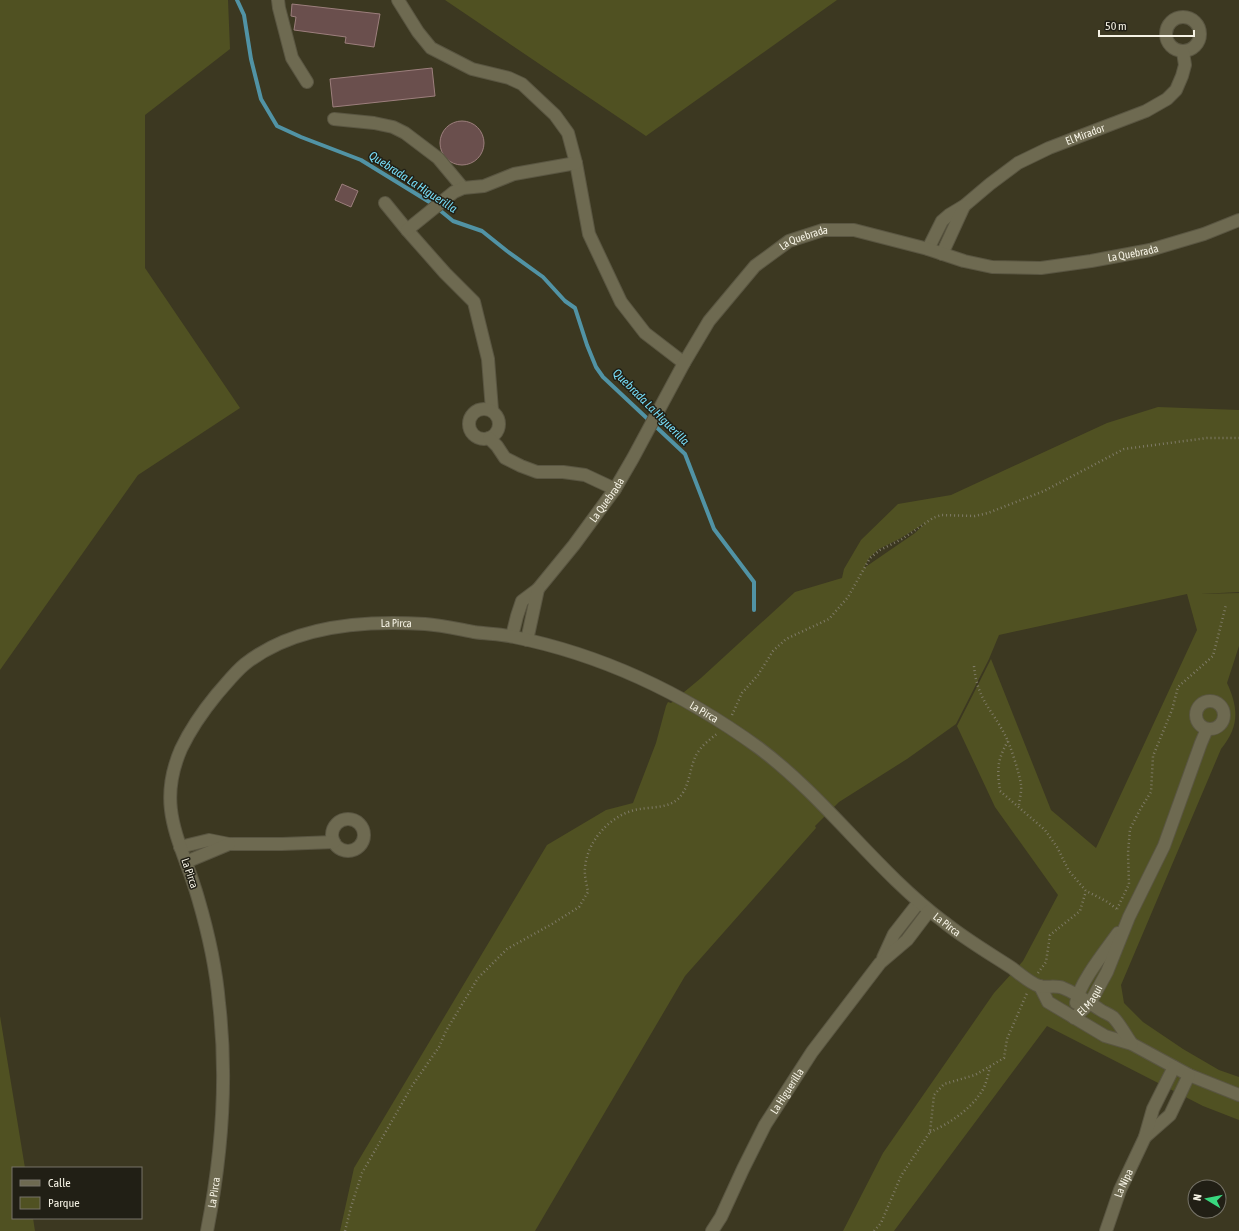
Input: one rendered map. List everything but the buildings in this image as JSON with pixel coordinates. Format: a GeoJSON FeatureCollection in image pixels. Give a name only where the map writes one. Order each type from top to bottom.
{"type":"FeatureCollection","features":[{"type":"Feature","properties":{"kind":"street"},"geometry":{"type":"LineString","coordinates":[[278,0],[292,58],[307,82]]}},
{"type":"Feature","properties":{"kind":"street"},"geometry":{"type":"LineString","coordinates":[[398,0],[418,32],[431,48],[472,69],[509,78],[522,84],[555,116],[568,133],[576,163],[589,234],[621,302],[645,333],[684,363]]}},
{"type":"Feature","properties":{"kind":"street","name":"El Mirador"},"geometry":{"type":"LineString","coordinates":[[928,249],[942,222],[949,215],[964,206],[1018,163],[1049,148],[1146,111],[1167,100],[1176,90],[1182,76],[1185,65],[1184,52]]}},
{"type":"Feature","properties":{"kind":"street"},"geometry":{"type":"LineString","coordinates":[[334,119],[374,123],[393,127],[405,133],[438,158],[463,188]]}},
{"type":"Feature","properties":{"kind":"street"},"geometry":{"type":"LineString","coordinates":[[407,230],[454,192],[463,188],[484,186],[514,174],[576,163]]}},
{"type":"Feature","properties":{"kind":"street"},"geometry":{"type":"LineString","coordinates":[[385,203],[445,273],[474,302],[488,359],[492,410],[499,419],[499,424],[495,434],[484,439],[476,437],[469,426],[469,421],[473,414],[482,408],[492,410]]}},
{"type":"Feature","properties":{"kind":"street","name":"El Mirador"},"geometry":{"type":"LineString","coordinates":[[942,254],[964,206]]}},
{"type":"Feature","properties":{"kind":"street","name":"La Quebrada"},"geometry":{"type":"LineString","coordinates":[[512,636],[522,601],[538,589],[615,489],[684,363],[709,321],[755,266],[789,241],[823,230],[854,230],[992,267],[1041,268],[1091,261],[1150,250],[1204,234],[1239,220]]}},
{"type":"Feature","properties":{"kind":"street"},"geometry":{"type":"LineString","coordinates":[[489,438],[506,458],[521,466],[537,472],[563,472],[585,475],[615,489]]}},
{"type":"Feature","properties":{"kind":"street","name":"La Quebrada"},"geometry":{"type":"LineString","coordinates":[[527,640],[538,589]]}},
{"type":"Feature","properties":{"kind":"street","name":"La Pirca"},"geometry":{"type":"LineString","coordinates":[[207,1231],[215,1182],[222,1120],[224,1095],[224,1052],[214,966],[202,911],[173,826],[170,802],[171,781],[178,757],[189,732],[204,710],[242,666],[262,653],[297,636],[332,627],[381,623],[428,624],[487,634],[512,636],[571,651],[612,665],[672,694],[727,726],[762,751],[794,778],[918,902],[975,944],[1036,984],[1048,1002],[1105,1036],[1132,1044],[1189,1075],[1239,1095]]}},
{"type":"Feature","properties":{"kind":"street","name":"El Maqui"},"geometry":{"type":"LineString","coordinates":[[1074,1018],[1090,1003],[1107,972],[1129,918],[1164,846],[1207,729]]}},
{"type":"Feature","properties":{"kind":"street"},"geometry":{"type":"LineString","coordinates":[[180,847],[209,840],[229,844],[334,842]]}},
{"type":"Feature","properties":{"kind":"street"},"geometry":{"type":"LineString","coordinates":[[186,862],[229,844]]}},
{"type":"Feature","properties":{"kind":"street","name":"La Higuerilla"},"geometry":{"type":"LineString","coordinates":[[712,1231],[721,1217],[765,1126],[812,1052],[880,963],[894,934],[918,902]]}},
{"type":"Feature","properties":{"kind":"street","name":"La Higuerilla"},"geometry":{"type":"LineString","coordinates":[[880,963],[907,940],[929,911]]}},
{"type":"Feature","properties":{"kind":"street","name":"El Maqui"},"geometry":{"type":"LineString","coordinates":[[1074,1018],[1077,996],[1097,962],[1129,918]]}},
{"type":"Feature","properties":{"kind":"street","name":"La Pirca"},"geometry":{"type":"LineString","coordinates":[[1036,984],[1060,986],[1090,1003],[1113,1018],[1132,1044]]}},
{"type":"Feature","properties":{"kind":"street","name":"La Nipa"},"geometry":{"type":"LineString","coordinates":[[1106,1231],[1120,1190],[1145,1137],[1153,1109],[1174,1067]]}},
{"type":"Feature","properties":{"kind":"street","name":"La Nipa"},"geometry":{"type":"LineString","coordinates":[[1145,1137],[1170,1115],[1189,1075]]}},
{"type":"Feature","properties":{"kind":"path"},"geometry":{"type":"LineString","coordinates":[[345,1231],[362,1173],[412,1086],[439,1047],[446,1032],[478,978],[507,949],[579,907],[588,892],[585,869],[586,858],[591,846],[599,836],[610,823],[622,814],[638,809],[663,806],[678,799],[687,784],[694,758],[705,743],[727,726],[742,693],[758,675],[773,651],[786,639],[829,619],[848,597],[870,558],[880,550],[902,539],[933,518],[941,515],[975,516],[988,513],[1044,490],[1124,449],[1207,438],[1239,438]]}},
{"type":"Feature","properties":{"kind":"path"},"geometry":{"type":"LineString","coordinates":[[1117,909],[1129,884],[1128,853],[1130,829],[1151,792],[1153,756],[1172,710],[1178,687],[1213,656],[1226,605]]}},
{"type":"Feature","properties":{"kind":"path"},"geometry":{"type":"LineString","coordinates":[[974,666],[975,680],[981,698],[1008,741],[1021,786],[1018,807]]}},
{"type":"Feature","properties":{"kind":"path"},"geometry":{"type":"LineString","coordinates":[[1008,741],[1000,756],[998,772],[1000,791],[1045,830],[1057,847],[1069,871],[1086,891],[1106,901],[1129,918]]}},
{"type":"Feature","properties":{"kind":"path"},"geometry":{"type":"LineString","coordinates":[[874,1231],[881,1223],[901,1176],[930,1132],[934,1095],[944,1084],[969,1077],[990,1067],[1004,1058],[1007,1039],[1046,962],[1050,935],[1080,911],[1086,891]]}},
{"type":"Feature","properties":{"kind":"path"},"geometry":{"type":"LineString","coordinates":[[930,1132],[945,1126],[964,1111],[983,1091],[990,1067]]}},
{"type":"Feature","properties":{"kind":"green space"},"geometry":{"type":"Polygon","coordinates":[[[0,0],[228,0],[230,49],[145,115],[145,268],[240,408],[138,475],[0,670],[0,0]]]}},
{"type":"Feature","properties":{"kind":"green space"},"geometry":{"type":"Polygon","coordinates":[[[445,0],[837,0],[646,136],[445,0]]]}},
{"type":"Feature","properties":{"kind":"green space"},"geometry":{"type":"Polygon","coordinates":[[[1158,407],[1239,410],[1239,592],[1201,594],[1239,593],[1239,646],[1227,683],[1234,701],[1234,725],[1227,741],[1221,749],[1121,985],[1124,1003],[1143,1022],[1183,1049],[1219,1070],[1239,1077],[1239,1120],[1203,1106],[1047,1026],[894,1231],[843,1231],[883,1153],[994,993],[1023,961],[1058,895],[995,807],[957,726],[991,659],[1051,810],[1096,848],[1197,630],[1187,594],[999,635],[989,659],[956,724],[907,759],[839,802],[815,826],[816,828],[685,976],[535,1231],[340,1231],[354,1168],[547,845],[606,810],[633,803],[656,743],[668,702],[671,703],[701,678],[795,592],[842,578],[844,569],[861,540],[898,504],[951,495],[1107,423],[1158,407]],[[925,523],[901,538],[879,549],[869,558],[864,568],[915,533],[925,523]]]}},
{"type":"Feature","properties":{"kind":"green space"},"geometry":{"type":"Polygon","coordinates":[[[0,1016],[25,1167],[12,1167],[12,1219],[33,1219],[35,1231],[0,1231],[0,1016]]]}},
{"type":"Feature","properties":{"kind":"waterway","name":"Quebrada La Higuerilla"},"geometry":{"type":"LineString","coordinates":[[237,0],[244,15],[251,59],[261,99],[277,126],[361,160],[431,203],[453,221],[482,231],[543,277],[565,301],[575,308],[587,345],[596,367],[603,377],[685,454],[714,529],[754,582],[754,610]]}}]}
